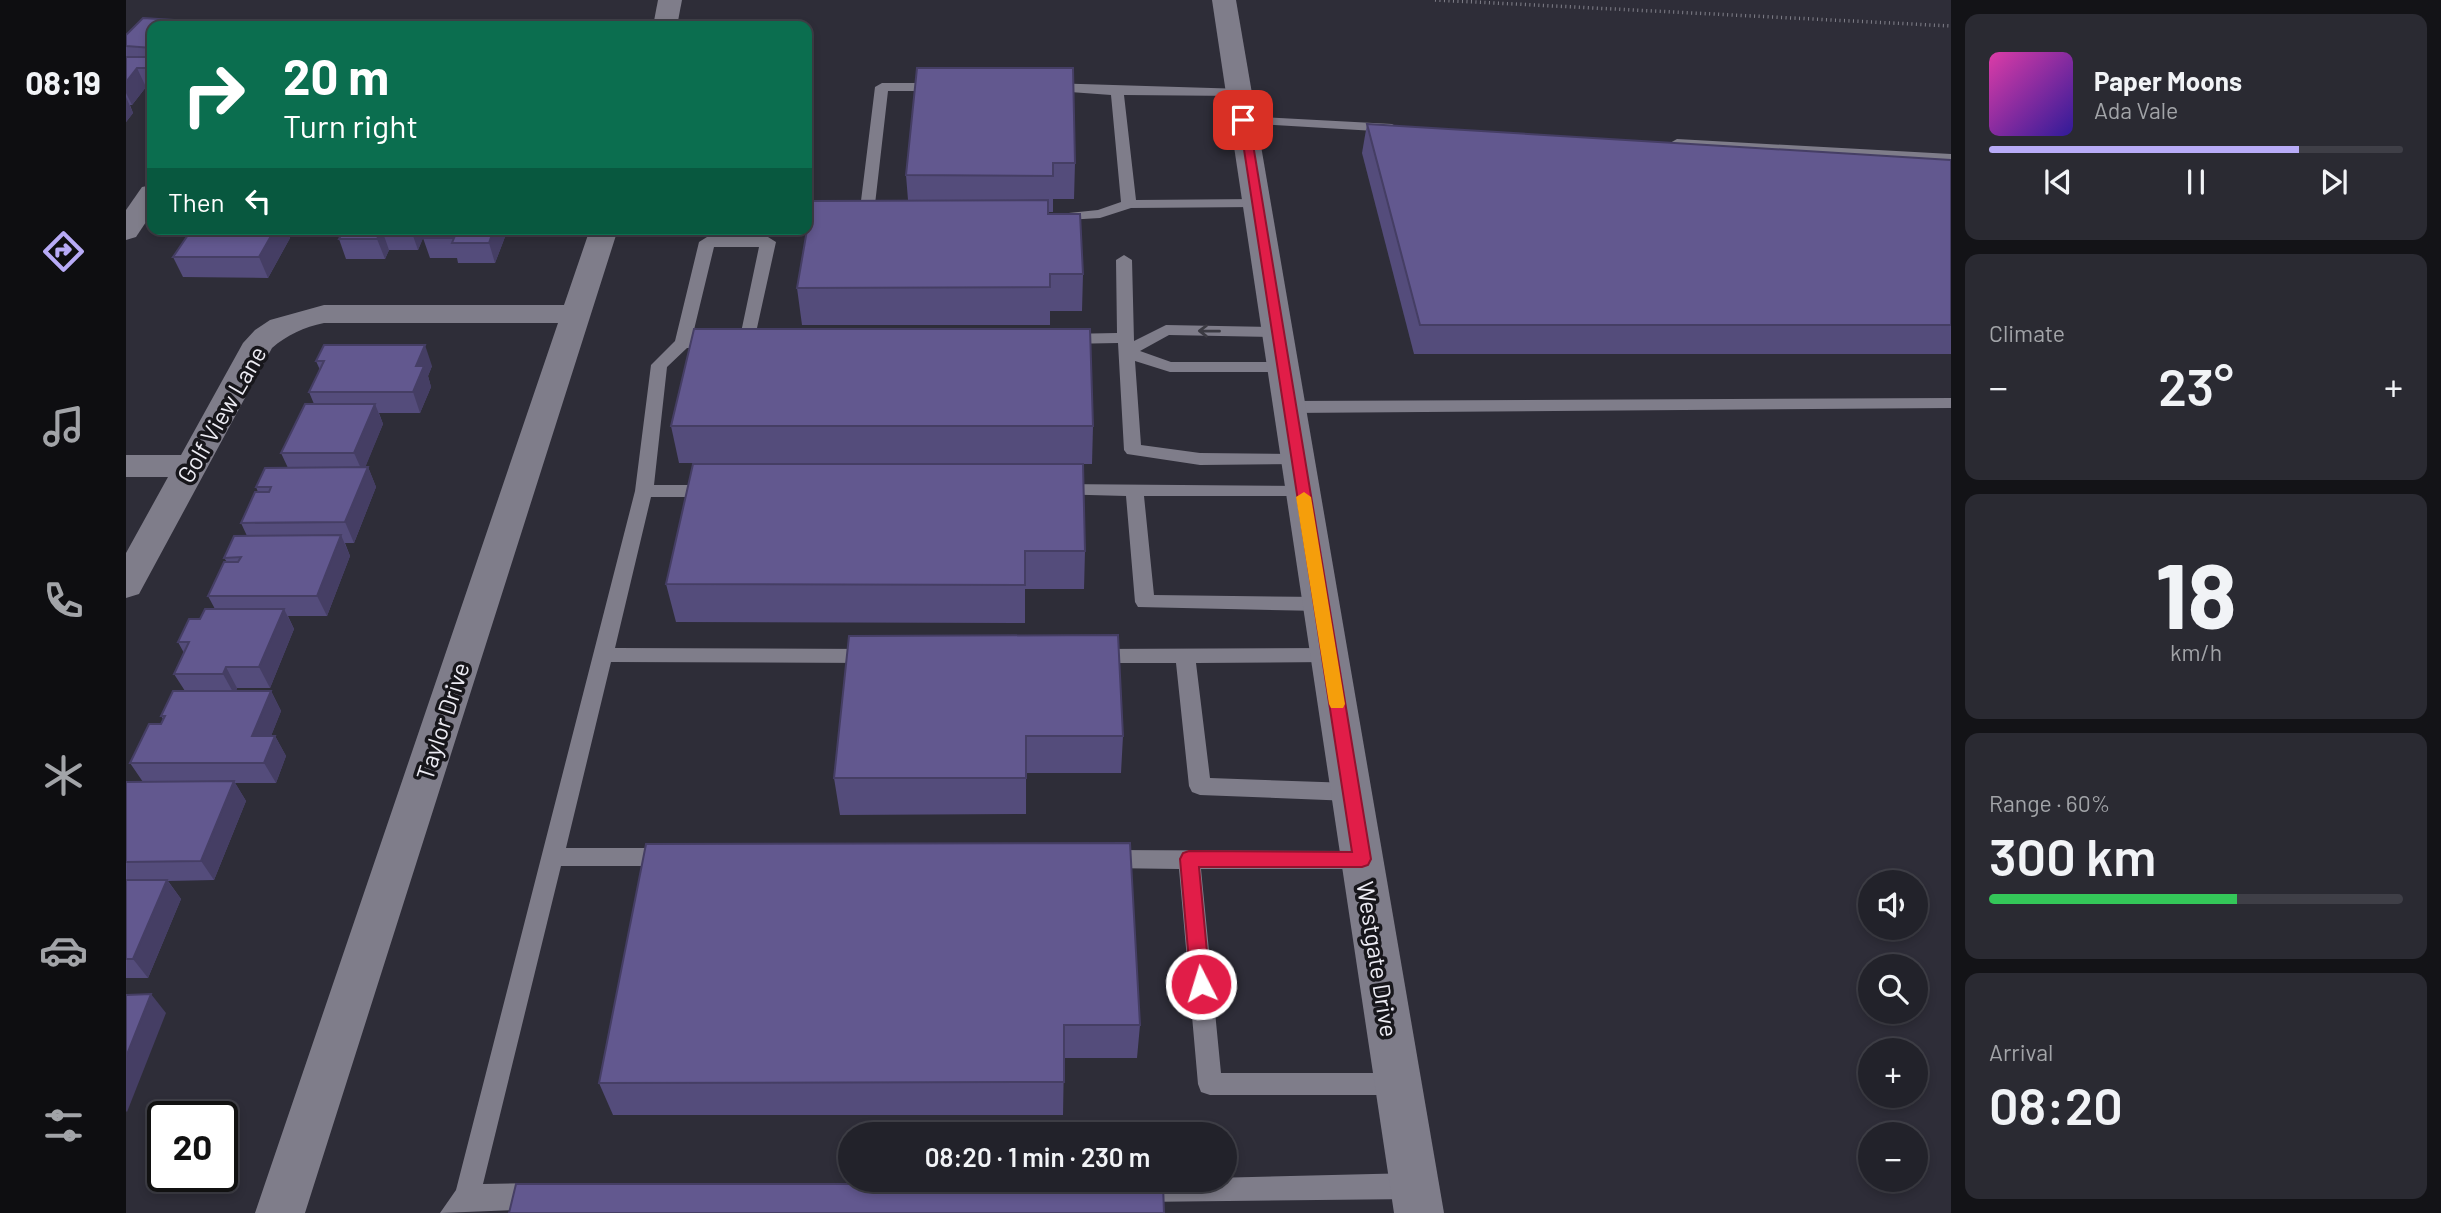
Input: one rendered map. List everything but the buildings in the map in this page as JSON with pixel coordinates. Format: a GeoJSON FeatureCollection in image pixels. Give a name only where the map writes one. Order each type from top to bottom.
{"type":"FeatureCollection","features":[{"type":"Feature","properties":{"kind":"street"},"geometry":{"type":"LineString","coordinates":[[666,21],[670,0]]}},
{"type":"Feature","properties":{"kind":"street","name":"Westgate Drive"},"geometry":{"type":"LineString","coordinates":[[1224,0],[1417,1199]]}},
{"type":"Feature","properties":{"kind":"street"},"geometry":{"type":"LineString","coordinates":[[126,231],[147,200]]}},
{"type":"Feature","properties":{"kind":"street","name":"Taylor Drive"},"geometry":{"type":"LineString","coordinates":[[280,1213],[602,235]]}},
{"type":"Feature","properties":{"kind":"street","name":"Golf View Lane"},"geometry":{"type":"LineString","coordinates":[[126,585],[258,343],[274,329],[294,319],[324,314],[576,314]]}},
{"type":"Feature","properties":{"kind":"street"},"geometry":{"type":"LineString","coordinates":[[126,466],[190,466]]}},
{"type":"Feature","properties":{"kind":"lane"},"geometry":{"type":"LineString","coordinates":[[893,218],[866,217],[882,87],[952,87]]}},
{"type":"Feature","properties":{"kind":"lane"},"geometry":{"type":"LineString","coordinates":[[1036,87],[1117,91],[1409,129]]}},
{"type":"Feature","properties":{"kind":"lane"},"geometry":{"type":"LineString","coordinates":[[1117,91],[1129,204]]}},
{"type":"Feature","properties":{"kind":"lane"},"geometry":{"type":"LineString","coordinates":[[1659,142],[1951,159]]}},
{"type":"Feature","properties":{"kind":"lane"},"geometry":{"type":"LineString","coordinates":[[1039,219],[1100,214],[1129,204],[1256,204]]}},
{"type":"Feature","properties":{"kind":"lane"},"geometry":{"type":"LineString","coordinates":[[564,1196],[460,1205],[552,857],[644,491],[659,365],[682,343],[707,242],[768,242],[753,342],[682,343]]}},
{"type":"Feature","properties":{"kind":"lane"},"geometry":{"type":"LineString","coordinates":[[1124,260],[1133,450],[1300,475]]}},
{"type":"Feature","properties":{"kind":"lane"},"geometry":{"type":"LineString","coordinates":[[1126,345],[1166,330],[1280,349]]}},
{"type":"Feature","properties":{"kind":"lane"},"geometry":{"type":"LineString","coordinates":[[1045,339],[1126,345],[1170,367],[1280,349]]}},
{"type":"Feature","properties":{"kind":"lane"},"geometry":{"type":"LineString","coordinates":[[1289,407],[1951,403]]}},
{"type":"Feature","properties":{"kind":"lane"},"geometry":{"type":"LineString","coordinates":[[1039,490],[1134,490],[1300,475]]}},
{"type":"Feature","properties":{"kind":"lane"},"geometry":{"type":"LineString","coordinates":[[1134,490],[1145,602],[1321,604]]}},
{"type":"Feature","properties":{"kind":"lane"},"geometry":{"type":"LineString","coordinates":[[644,491],[739,491]]}},
{"type":"Feature","properties":{"kind":"lane"},"geometry":{"type":"LineString","coordinates":[[602,655],[894,656]]}},
{"type":"Feature","properties":{"kind":"lane"},"geometry":{"type":"LineString","coordinates":[[1074,656],[1329,655]]}},
{"type":"Feature","properties":{"kind":"lane"},"geometry":{"type":"LineString","coordinates":[[1185,656],[1200,786],[1351,792]]}},
{"type":"Feature","properties":{"kind":"lane"},"geometry":{"type":"LineString","coordinates":[[552,857],[690,857]]}},
{"type":"Feature","properties":{"kind":"lane"},"geometry":{"type":"LineString","coordinates":[[1092,859],[1362,859]]}},
{"type":"Feature","properties":{"kind":"lane"},"geometry":{"type":"LineString","coordinates":[[1189,859],[1210,1084],[1398,1084]]}},
{"type":"Feature","properties":{"kind":"lane"},"geometry":{"type":"LineString","coordinates":[[1210,1192],[1417,1199]]}},
{"type":"Feature","properties":{"kind":"path"},"geometry":{"type":"LineString","coordinates":[[1435,0],[1951,26]]}},
{"type":"Feature","properties":{"kind":"slow traffic"},"geometry":{"type":"LineString","coordinates":[[1304,497],[1337,704]]}},
{"type":"Feature","properties":{"kind":"route"},"geometry":{"type":"LineString","coordinates":[[1201,984],[1189,859],[1362,859],[1243,120]]}}]}
